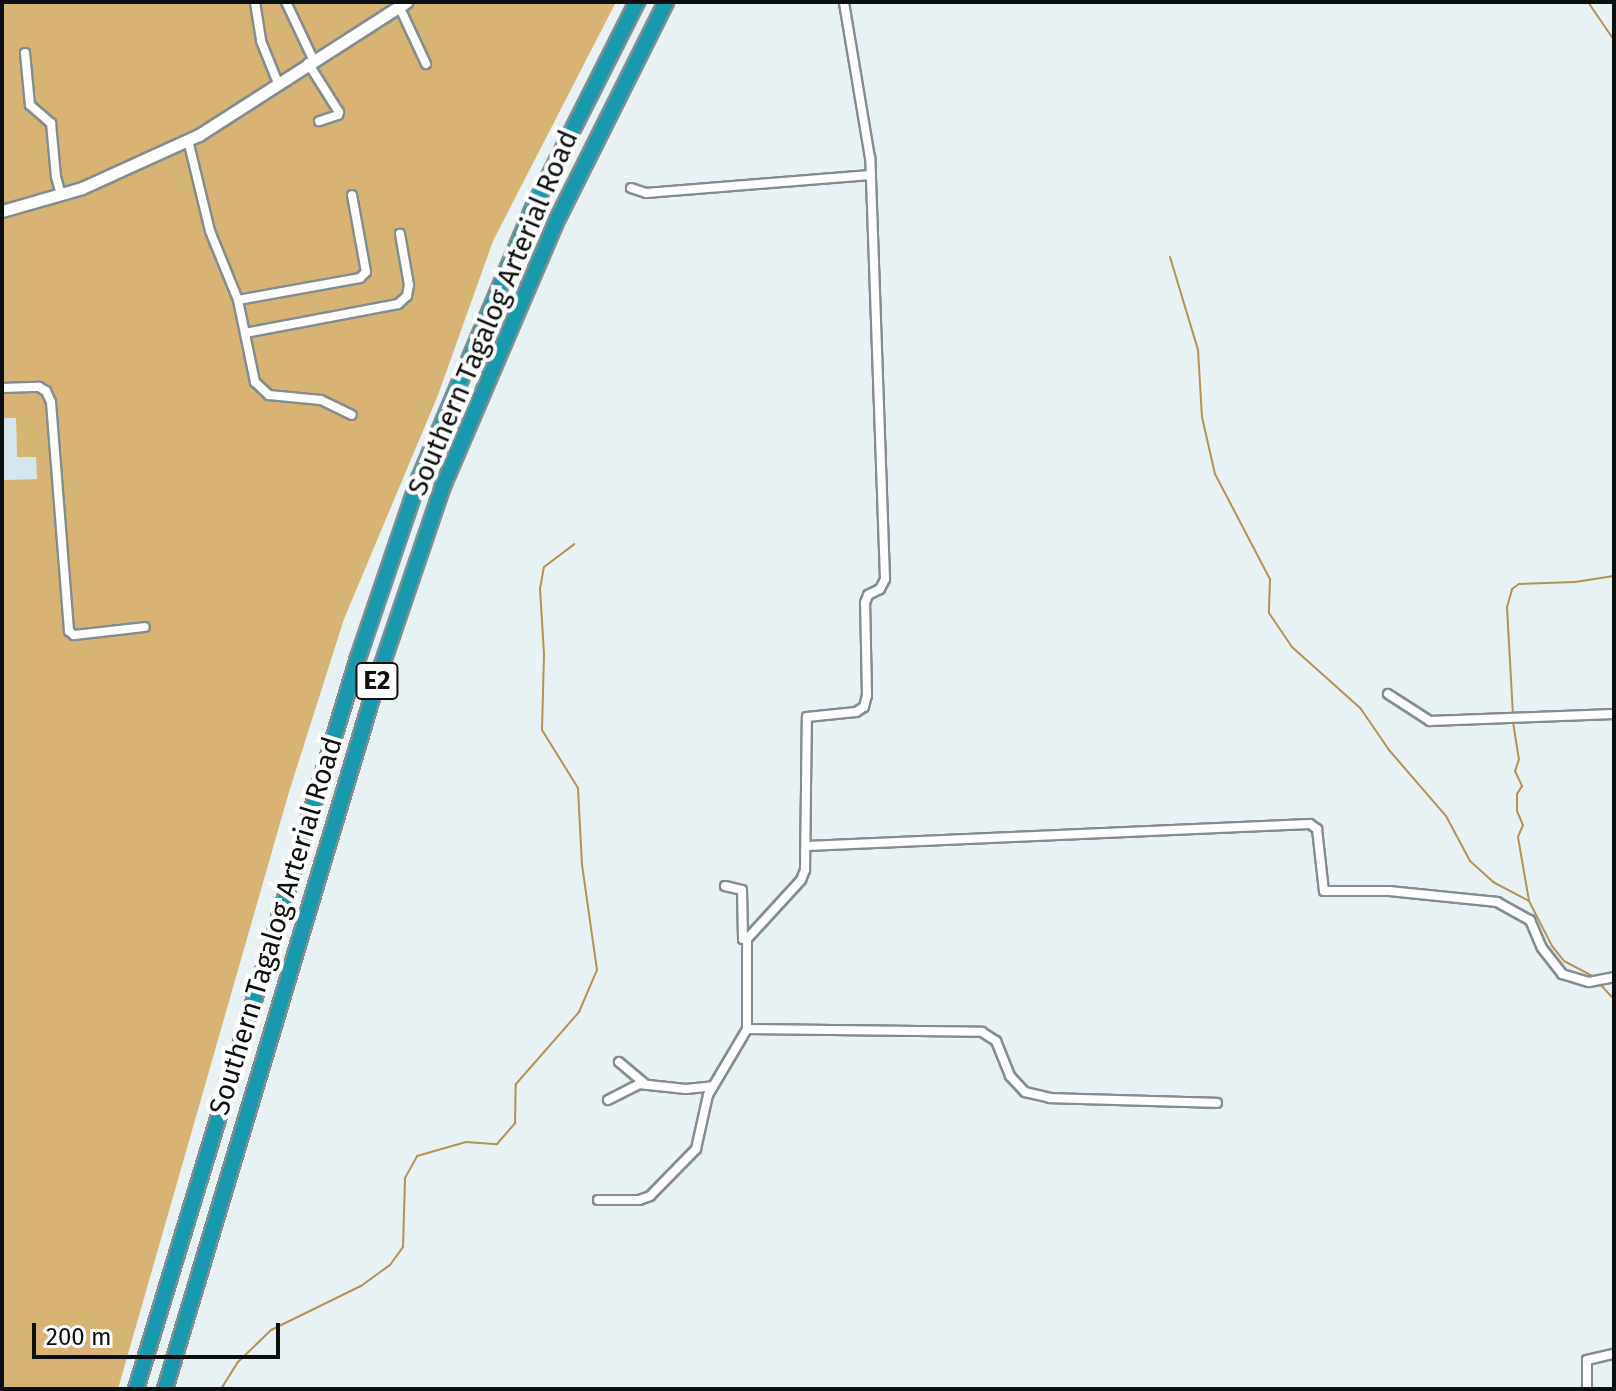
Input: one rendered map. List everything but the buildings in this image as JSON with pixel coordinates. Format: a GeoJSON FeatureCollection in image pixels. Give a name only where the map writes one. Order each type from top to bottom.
{"type":"FeatureCollection","features":[{"type":"Feature","properties":{"kind":"highway","name":"Southern Tagalog Arterial Road"},"geometry":{"type":"LineString","coordinates":[[136,1389],[358,658],[419,479],[534,206],[637,2]]}},
{"type":"Feature","properties":{"kind":"highway","name":"Southern Tagalog Arterial Road"},"geometry":{"type":"LineString","coordinates":[[165,1389],[382,665],[443,486],[559,216],[666,2]]}},
{"type":"Feature","properties":{"kind":"main road"},"geometry":{"type":"LineString","coordinates":[[2,211],[126,170],[188,140],[403,4]]}},
{"type":"Feature","properties":{"kind":"street"},"geometry":{"type":"LineString","coordinates":[[255,2],[261,41],[278,83]]}},
{"type":"Feature","properties":{"kind":"street"},"geometry":{"type":"LineString","coordinates":[[286,2],[310,61],[339,112],[319,121]]}},
{"type":"Feature","properties":{"kind":"street"},"geometry":{"type":"LineString","coordinates":[[598,1200],[639,1200],[650,1196],[685,1163],[700,1140],[713,1086],[747,1029],[747,939],[801,880],[807,846],[807,717],[856,712],[864,707],[867,695],[865,603],[868,595],[880,589],[885,579],[870,175],[844,2]]}},
{"type":"Feature","properties":{"kind":"street"},"geometry":{"type":"LineString","coordinates":[[403,4],[426,64]]}},
{"type":"Feature","properties":{"kind":"street"},"geometry":{"type":"LineString","coordinates":[[25,53],[30,105],[51,123],[56,177],[61,194]]}},
{"type":"Feature","properties":{"kind":"street"},"geometry":{"type":"LineString","coordinates":[[188,140],[210,231],[238,300],[255,382],[269,395],[329,402],[352,415]]}},
{"type":"Feature","properties":{"kind":"street"},"geometry":{"type":"LineString","coordinates":[[631,188],[646,193],[870,175]]}},
{"type":"Feature","properties":{"kind":"street"},"geometry":{"type":"LineString","coordinates":[[238,300],[360,278],[366,272],[352,195]]}},
{"type":"Feature","properties":{"kind":"street"},"geometry":{"type":"LineString","coordinates":[[245,333],[398,304],[407,296],[409,285],[400,234]]}},
{"type":"Feature","properties":{"kind":"street"},"geometry":{"type":"LineString","coordinates":[[2,388],[39,387],[46,391],[51,402],[69,631],[74,635],[145,627]]}},
{"type":"Feature","properties":{"kind":"street"},"geometry":{"type":"LineString","coordinates":[[1388,694],[1430,721],[1614,714]]}},
{"type":"Feature","properties":{"kind":"street"},"geometry":{"type":"LineString","coordinates":[[807,846],[1310,824],[1317,829],[1324,891],[1389,891],[1497,902],[1530,920],[1542,948],[1562,974],[1589,982],[1614,977]]}},
{"type":"Feature","properties":{"kind":"street"},"geometry":{"type":"LineString","coordinates":[[725,886],[741,888],[743,939],[747,939]]}},
{"type":"Feature","properties":{"kind":"street"},"geometry":{"type":"LineString","coordinates":[[747,1029],[982,1032],[996,1041],[1010,1076],[1025,1092],[1050,1098],[1217,1103]]}},
{"type":"Feature","properties":{"kind":"street"},"geometry":{"type":"LineString","coordinates":[[619,1062],[646,1085]]}},
{"type":"Feature","properties":{"kind":"street"},"geometry":{"type":"LineString","coordinates":[[608,1100],[632,1086],[686,1089],[713,1086]]}},
{"type":"Feature","properties":{"kind":"street"},"geometry":{"type":"LineString","coordinates":[[1587,1389],[1587,1360],[1614,1354]]}},
{"type":"Feature","properties":{"kind":"shaded area"},"geometry":{"type":"Polygon","coordinates":[[[2,2],[616,2],[493,241],[438,395],[344,619],[289,792],[118,1389],[2,1389],[2,480],[37,479],[36,457],[17,457],[16,418],[2,418],[2,2]]]}},
{"type":"Feature","properties":{"kind":"shaded area"},"geometry":{"type":"Polygon","coordinates":[[[2,418],[16,418],[17,457],[36,457],[37,479],[2,480],[2,418]]]}},
{"type":"Feature","properties":{"kind":"waterway"},"geometry":{"type":"LineString","coordinates":[[1588,2],[1614,40]]}},
{"type":"Feature","properties":{"kind":"waterway"},"geometry":{"type":"LineString","coordinates":[[1170,257],[1198,350],[1202,417],[1215,474],[1270,579],[1269,613],[1292,647],[1361,709],[1389,750],[1446,816],[1470,861],[1493,882],[1529,901]]}},
{"type":"Feature","properties":{"kind":"waterway"},"geometry":{"type":"LineString","coordinates":[[221,1389],[238,1362],[271,1330],[361,1286],[390,1265],[403,1247],[405,1178],[417,1156],[466,1142],[497,1144],[515,1123],[516,1084],[579,1012],[597,970],[582,865],[578,788],[542,730],[544,654],[540,589],[544,567],[574,544]]}},
{"type":"Feature","properties":{"kind":"waterway"},"geometry":{"type":"LineString","coordinates":[[1513,715],[1507,607],[1512,589],[1519,584],[1575,582],[1614,576]]}},
{"type":"Feature","properties":{"kind":"waterway"},"geometry":{"type":"LineString","coordinates":[[1513,722],[1519,759],[1515,771],[1522,786],[1517,794],[1517,811],[1523,825],[1518,837],[1529,901],[1552,946],[1564,961],[1594,977]]}},
{"type":"Feature","properties":{"kind":"waterway"},"geometry":{"type":"LineString","coordinates":[[1598,982],[1614,999]]}}]}
